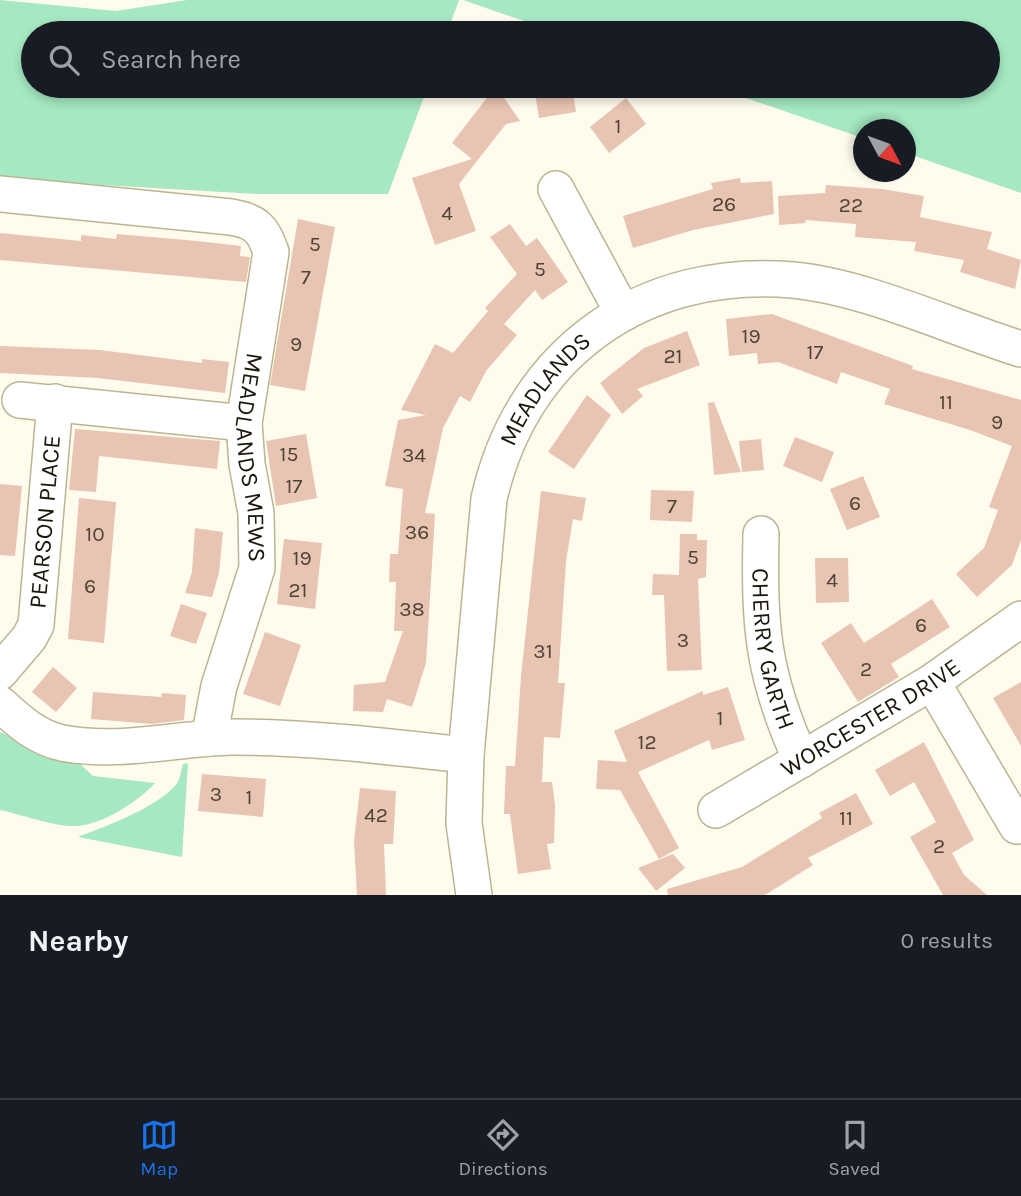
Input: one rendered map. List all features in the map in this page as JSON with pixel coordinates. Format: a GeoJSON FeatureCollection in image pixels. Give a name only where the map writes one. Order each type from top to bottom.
{"type":"FeatureCollection","features":[{"type":"Feature","properties":{"kind":"street"},"geometry":{"type":"LineString","coordinates":[[556,189],[623,313]]}},
{"type":"Feature","properties":{"kind":"street","name":"MEADLANDS MEWS"},"geometry":{"type":"LineString","coordinates":[[0,194],[231,217],[251,220],[265,233],[271,252],[244,423],[247,464],[256,513],[257,568],[219,686],[209,738]]}},
{"type":"Feature","properties":{"kind":"street","name":"MEADLANDS"},"geometry":{"type":"LineString","coordinates":[[474,895],[464,823],[466,755],[489,499],[496,467],[528,400],[554,366],[583,340],[623,313],[675,290],[712,281],[794,281],[835,288],[1021,349]]}},
{"type":"Feature","properties":{"kind":"street","name":"PEARSON PLACE"},"geometry":{"type":"LineString","coordinates":[[20,400],[244,423]]}},
{"type":"Feature","properties":{"kind":"street","name":"PEARSON PLACE"},"geometry":{"type":"LineString","coordinates":[[0,672],[29,638],[36,625],[55,402]]}},
{"type":"Feature","properties":{"kind":"street","name":"CHERRY GARTH"},"geometry":{"type":"LineString","coordinates":[[761,534],[764,653],[775,698],[801,760]]}},
{"type":"Feature","properties":{"kind":"street","name":"WORCESTER DRIVE"},"geometry":{"type":"LineString","coordinates":[[716,810],[932,682],[981,650],[1021,619]]}},
{"type":"Feature","properties":{"kind":"street"},"geometry":{"type":"LineString","coordinates":[[932,682],[1017,826]]}},
{"type":"Feature","properties":{"kind":"street"},"geometry":{"type":"LineString","coordinates":[[0,704],[30,732],[62,743],[97,746],[209,738],[313,740],[466,755]]}},
{"type":"Feature","properties":{"kind":"green space"},"geometry":{"type":"Polygon","coordinates":[[[0,0],[116,11],[187,0],[459,0],[451,21],[21,21],[21,98],[424,98],[388,194],[257,194],[0,179],[0,0]]]}},
{"type":"Feature","properties":{"kind":"green space"},"geometry":{"type":"Polygon","coordinates":[[[463,0],[1021,0],[1021,193],[916,156],[916,119],[853,119],[853,135],[746,98],[1000,98],[1000,21],[524,21],[463,0]]]}},
{"type":"Feature","properties":{"kind":"green space"},"geometry":{"type":"Polygon","coordinates":[[[0,732],[79,763],[93,776],[155,783],[119,811],[85,825],[57,824],[0,810],[0,732]]]}},
{"type":"Feature","properties":{"kind":"green space"},"geometry":{"type":"Polygon","coordinates":[[[188,763],[182,857],[78,837],[130,816],[156,801],[176,785],[183,764],[188,763]]]}},
{"type":"Feature","properties":{"kind":"building"},"geometry":{"type":"Polygon","coordinates":[[[487,98],[504,98],[520,121],[506,124],[459,184],[476,231],[435,245],[412,178],[472,159],[452,143],[487,98]]]}},
{"type":"Feature","properties":{"kind":"building"},"geometry":{"type":"Polygon","coordinates":[[[536,98],[574,98],[576,112],[539,118],[536,98]]]}},
{"type":"Feature","properties":{"kind":"building"},"geometry":{"type":"Polygon","coordinates":[[[626,98],[646,124],[609,153],[590,127],[626,98]]]}},
{"type":"Feature","properties":{"kind":"building"},"geometry":{"type":"Polygon","coordinates":[[[740,178],[741,183],[772,181],[774,214],[693,230],[633,248],[623,216],[713,189],[711,183],[740,178]]]}},
{"type":"Feature","properties":{"kind":"building"},"geometry":{"type":"Polygon","coordinates":[[[826,185],[882,189],[924,196],[920,217],[992,232],[987,249],[1021,260],[1015,289],[960,272],[964,260],[914,251],[916,242],[855,237],[856,224],[805,220],[806,223],[779,225],[778,196],[825,193],[826,185]]]}},
{"type":"Feature","properties":{"kind":"building"},"geometry":{"type":"Polygon","coordinates":[[[298,219],[335,227],[305,391],[270,385],[298,219]]]}},
{"type":"Feature","properties":{"kind":"building"},"geometry":{"type":"Polygon","coordinates":[[[510,224],[526,246],[537,238],[568,282],[542,300],[535,290],[504,324],[517,335],[486,371],[470,402],[460,396],[443,428],[425,513],[435,514],[426,663],[412,707],[387,699],[383,712],[353,711],[354,685],[385,682],[403,631],[394,631],[396,582],[389,582],[390,554],[398,554],[403,489],[385,486],[398,420],[426,415],[401,410],[435,344],[453,353],[488,311],[485,308],[517,274],[490,237],[510,224]]]}},
{"type":"Feature","properties":{"kind":"building"},"geometry":{"type":"Polygon","coordinates":[[[0,233],[81,241],[81,235],[116,239],[117,234],[197,241],[241,246],[240,256],[250,257],[246,282],[0,260],[0,233]]]}},
{"type":"Feature","properties":{"kind":"building"},"geometry":{"type":"Polygon","coordinates":[[[772,314],[913,366],[912,369],[1021,400],[1021,540],[1012,565],[977,597],[956,574],[984,548],[998,510],[989,507],[1012,446],[970,430],[884,404],[890,389],[841,372],[837,384],[778,362],[758,364],[757,353],[729,356],[726,319],[772,314]]]}},
{"type":"Feature","properties":{"kind":"building"},"geometry":{"type":"Polygon","coordinates":[[[687,331],[700,365],[637,389],[643,396],[622,414],[600,383],[644,348],[687,331]]]}},
{"type":"Feature","properties":{"kind":"building"},"geometry":{"type":"Polygon","coordinates":[[[0,346],[100,350],[202,363],[202,359],[229,362],[225,393],[98,378],[0,373],[0,346]]]}},
{"type":"Feature","properties":{"kind":"building"},"geometry":{"type":"Polygon","coordinates":[[[587,395],[611,415],[574,469],[548,452],[587,395]]]}},
{"type":"Feature","properties":{"kind":"building"},"geometry":{"type":"Polygon","coordinates":[[[714,402],[741,472],[714,475],[708,403],[714,402]]]}},
{"type":"Feature","properties":{"kind":"building"},"geometry":{"type":"Polygon","coordinates":[[[75,429],[220,441],[217,469],[99,456],[96,492],[69,490],[75,429]]]}},
{"type":"Feature","properties":{"kind":"building"},"geometry":{"type":"Polygon","coordinates":[[[306,434],[317,498],[276,506],[266,441],[306,434]]]}},
{"type":"Feature","properties":{"kind":"building"},"geometry":{"type":"Polygon","coordinates":[[[795,437],[834,452],[822,482],[783,466],[795,437]]]}},
{"type":"Feature","properties":{"kind":"building"},"geometry":{"type":"Polygon","coordinates":[[[761,439],[764,470],[742,472],[739,441],[761,439]]]}},
{"type":"Feature","properties":{"kind":"building"},"geometry":{"type":"Polygon","coordinates":[[[863,476],[880,517],[847,530],[830,489],[863,476]]]}},
{"type":"Feature","properties":{"kind":"building"},"geometry":{"type":"Polygon","coordinates":[[[0,484],[22,486],[15,556],[0,555],[0,484]]]}},
{"type":"Feature","properties":{"kind":"building"},"geometry":{"type":"Polygon","coordinates":[[[651,490],[694,491],[692,522],[650,520],[651,490]]]}},
{"type":"Feature","properties":{"kind":"building"},"geometry":{"type":"Polygon","coordinates":[[[541,491],[586,498],[582,521],[573,519],[566,561],[558,683],[565,683],[560,738],[544,737],[542,782],[552,782],[555,805],[554,843],[547,844],[551,869],[518,874],[510,814],[504,814],[506,766],[515,766],[521,676],[541,491]]]}},
{"type":"Feature","properties":{"kind":"building"},"geometry":{"type":"Polygon","coordinates":[[[79,498],[116,502],[104,643],[68,639],[79,498]]]}},
{"type":"Feature","properties":{"kind":"building"},"geometry":{"type":"Polygon","coordinates":[[[195,528],[223,532],[219,573],[212,597],[185,593],[192,572],[195,528]]]}},
{"type":"Feature","properties":{"kind":"building"},"geometry":{"type":"Polygon","coordinates":[[[680,534],[697,534],[697,540],[707,540],[706,577],[698,579],[702,670],[667,671],[664,595],[652,595],[653,574],[679,575],[680,534]]]}},
{"type":"Feature","properties":{"kind":"building"},"geometry":{"type":"Polygon","coordinates":[[[284,539],[322,543],[315,609],[277,604],[284,539]]]}},
{"type":"Feature","properties":{"kind":"building"},"geometry":{"type":"Polygon","coordinates":[[[815,558],[848,558],[849,602],[816,603],[815,558]]]}},
{"type":"Feature","properties":{"kind":"building"},"geometry":{"type":"Polygon","coordinates":[[[932,599],[950,627],[891,664],[899,677],[858,702],[821,643],[851,623],[864,643],[932,599]]]}},
{"type":"Feature","properties":{"kind":"building"},"geometry":{"type":"Polygon","coordinates":[[[181,604],[207,613],[196,644],[170,636],[181,604]]]}},
{"type":"Feature","properties":{"kind":"building"},"geometry":{"type":"Polygon","coordinates":[[[265,632],[301,645],[280,706],[243,694],[265,632]]]}},
{"type":"Feature","properties":{"kind":"building"},"geometry":{"type":"Polygon","coordinates":[[[53,667],[77,688],[56,712],[32,692],[53,667]]]}},
{"type":"Feature","properties":{"kind":"building"},"geometry":{"type":"Polygon","coordinates":[[[1021,682],[1021,746],[993,698],[1021,682]]]}},
{"type":"Feature","properties":{"kind":"building"},"geometry":{"type":"Polygon","coordinates":[[[728,687],[745,740],[712,750],[709,740],[638,772],[679,848],[659,859],[620,790],[596,789],[598,760],[627,762],[614,731],[703,691],[703,695],[728,687]]]}},
{"type":"Feature","properties":{"kind":"building"},"geometry":{"type":"Polygon","coordinates":[[[93,692],[161,697],[162,693],[186,695],[184,720],[152,724],[91,719],[93,692]]]}},
{"type":"Feature","properties":{"kind":"building"},"geometry":{"type":"Polygon","coordinates":[[[924,742],[974,840],[952,853],[964,875],[987,895],[943,895],[910,837],[936,822],[914,782],[890,796],[875,770],[924,742]]]}},
{"type":"Feature","properties":{"kind":"building"},"geometry":{"type":"Polygon","coordinates":[[[202,774],[266,779],[263,817],[198,811],[202,774]]]}},
{"type":"Feature","properties":{"kind":"building"},"geometry":{"type":"Polygon","coordinates":[[[360,788],[396,791],[393,844],[384,844],[386,895],[357,895],[354,841],[360,788]]]}},
{"type":"Feature","properties":{"kind":"building"},"geometry":{"type":"Polygon","coordinates":[[[856,793],[873,824],[808,858],[813,865],[765,895],[668,895],[667,889],[742,867],[822,818],[819,813],[856,793]]]}},
{"type":"Feature","properties":{"kind":"building"},"geometry":{"type":"Polygon","coordinates":[[[673,854],[685,868],[656,891],[638,868],[673,854]]]}}]}
